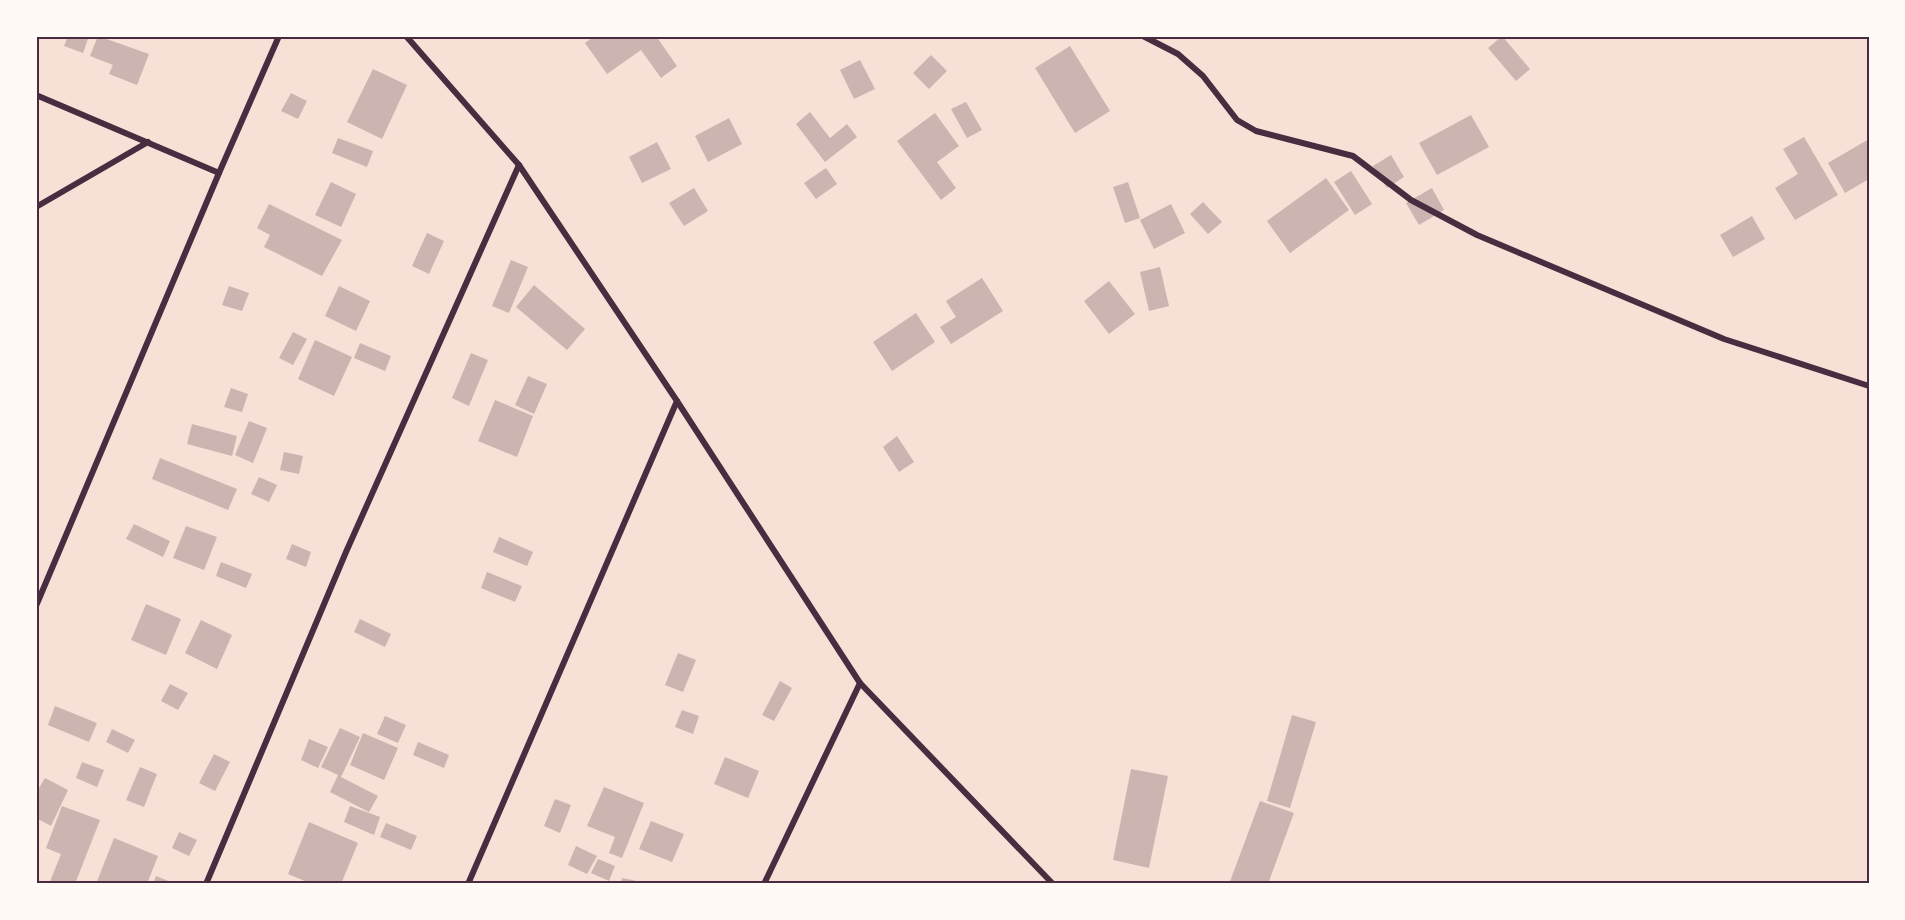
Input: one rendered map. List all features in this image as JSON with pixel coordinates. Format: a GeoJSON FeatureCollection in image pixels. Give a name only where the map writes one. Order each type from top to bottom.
{"type":"FeatureCollection","features":[{"type":"Feature","properties":{"kind":"street"},"geometry":{"type":"LineString","coordinates":[[36,606],[279,36]]}},
{"type":"Feature","properties":{"kind":"street"},"geometry":{"type":"LineString","coordinates":[[406,36],[519,165],[677,401],[860,683],[1053,884]]}},
{"type":"Feature","properties":{"kind":"street"},"geometry":{"type":"LineString","coordinates":[[1143,36],[1178,54],[1203,76],[1237,120],[1256,130],[1353,156],[1411,200],[1477,235],[1724,339],[1869,387]]}},
{"type":"Feature","properties":{"kind":"street"},"geometry":{"type":"LineString","coordinates":[[36,95],[219,173]]}},
{"type":"Feature","properties":{"kind":"street"},"geometry":{"type":"LineString","coordinates":[[36,207],[148,142]]}},
{"type":"Feature","properties":{"kind":"street"},"geometry":{"type":"LineString","coordinates":[[206,884],[346,552],[519,165]]}},
{"type":"Feature","properties":{"kind":"street"},"geometry":{"type":"LineString","coordinates":[[468,884],[677,401]]}},
{"type":"Feature","properties":{"kind":"street"},"geometry":{"type":"LineString","coordinates":[[764,884],[860,683]]}},
{"type":"Feature","properties":{"kind":"building"},"geometry":{"type":"Polygon","coordinates":[[[68,36],[89,36],[83,53],[64,46],[68,36]]]}},
{"type":"Feature","properties":{"kind":"building"},"geometry":{"type":"Polygon","coordinates":[[[98,36],[149,54],[137,85],[109,74],[113,65],[90,56],[98,36]]]}},
{"type":"Feature","properties":{"kind":"building"},"geometry":{"type":"Polygon","coordinates":[[[595,36],[656,36],[677,66],[661,78],[641,50],[607,74],[585,43],[595,36]]]}},
{"type":"Feature","properties":{"kind":"building"},"geometry":{"type":"Polygon","coordinates":[[[1502,36],[1530,69],[1516,81],[1488,48],[1502,36]]]}},
{"type":"Feature","properties":{"kind":"building"},"geometry":{"type":"Polygon","coordinates":[[[1070,46],[1110,111],[1075,133],[1035,68],[1070,46]]]}},
{"type":"Feature","properties":{"kind":"building"},"geometry":{"type":"Polygon","coordinates":[[[931,55],[947,71],[929,89],[913,73],[931,55]]]}},
{"type":"Feature","properties":{"kind":"building"},"geometry":{"type":"Polygon","coordinates":[[[860,60],[875,89],[854,99],[840,70],[860,60]]]}},
{"type":"Feature","properties":{"kind":"building"},"geometry":{"type":"Polygon","coordinates":[[[373,69],[407,85],[382,139],[347,122],[373,69]]]}},
{"type":"Feature","properties":{"kind":"building"},"geometry":{"type":"Polygon","coordinates":[[[291,93],[307,101],[298,119],[281,111],[291,93]]]}},
{"type":"Feature","properties":{"kind":"building"},"geometry":{"type":"Polygon","coordinates":[[[966,102],[982,130],[967,138],[951,109],[966,102]]]}},
{"type":"Feature","properties":{"kind":"building"},"geometry":{"type":"Polygon","coordinates":[[[810,112],[830,138],[847,124],[857,137],[825,162],[796,124],[810,112]]]}},
{"type":"Feature","properties":{"kind":"building"},"geometry":{"type":"Polygon","coordinates":[[[935,113],[959,146],[937,162],[956,188],[941,200],[897,141],[935,113]]]}},
{"type":"Feature","properties":{"kind":"building"},"geometry":{"type":"Polygon","coordinates":[[[1471,115],[1489,147],[1437,175],[1419,143],[1471,115]]]}},
{"type":"Feature","properties":{"kind":"building"},"geometry":{"type":"Polygon","coordinates":[[[729,118],[742,144],[708,162],[695,136],[729,118]]]}},
{"type":"Feature","properties":{"kind":"building"},"geometry":{"type":"Polygon","coordinates":[[[1804,137],[1838,195],[1795,220],[1775,188],[1798,174],[1783,149],[1804,137]]]}},
{"type":"Feature","properties":{"kind":"building"},"geometry":{"type":"Polygon","coordinates":[[[338,138],[373,151],[367,167],[332,153],[338,138]]]}},
{"type":"Feature","properties":{"kind":"building"},"geometry":{"type":"Polygon","coordinates":[[[1869,139],[1869,179],[1845,193],[1828,163],[1869,139]]]}},
{"type":"Feature","properties":{"kind":"building"},"geometry":{"type":"Polygon","coordinates":[[[657,142],[671,169],[642,183],[629,157],[657,142]]]}},
{"type":"Feature","properties":{"kind":"building"},"geometry":{"type":"Polygon","coordinates":[[[1391,155],[1404,177],[1387,188],[1373,166],[1391,155]]]}},
{"type":"Feature","properties":{"kind":"building"},"geometry":{"type":"Polygon","coordinates":[[[826,168],[837,184],[816,199],[804,183],[826,168]]]}},
{"type":"Feature","properties":{"kind":"building"},"geometry":{"type":"Polygon","coordinates":[[[1351,171],[1372,204],[1355,215],[1334,182],[1351,171]]]}},
{"type":"Feature","properties":{"kind":"building"},"geometry":{"type":"Polygon","coordinates":[[[1326,178],[1349,210],[1290,253],[1267,221],[1326,178]]]}},
{"type":"Feature","properties":{"kind":"building"},"geometry":{"type":"Polygon","coordinates":[[[331,182],[356,194],[341,227],[315,215],[331,182]]]}},
{"type":"Feature","properties":{"kind":"building"},"geometry":{"type":"Polygon","coordinates":[[[1128,182],[1140,218],[1125,223],[1113,187],[1128,182]]]}},
{"type":"Feature","properties":{"kind":"building"},"geometry":{"type":"Polygon","coordinates":[[[694,188],[708,211],[684,226],[669,203],[694,188]]]}},
{"type":"Feature","properties":{"kind":"building"},"geometry":{"type":"Polygon","coordinates":[[[1432,188],[1444,210],[1419,225],[1406,203],[1432,188]]]}},
{"type":"Feature","properties":{"kind":"building"},"geometry":{"type":"Polygon","coordinates":[[[1203,202],[1222,222],[1208,234],[1190,214],[1203,202]]]}},
{"type":"Feature","properties":{"kind":"building"},"geometry":{"type":"Polygon","coordinates":[[[269,204],[342,240],[322,276],[264,247],[270,235],[257,228],[269,204]]]}},
{"type":"Feature","properties":{"kind":"building"},"geometry":{"type":"Polygon","coordinates":[[[1171,204],[1185,233],[1154,249],[1140,220],[1171,204]]]}},
{"type":"Feature","properties":{"kind":"building"},"geometry":{"type":"Polygon","coordinates":[[[1752,216],[1765,239],[1733,257],[1720,235],[1752,216]]]}},
{"type":"Feature","properties":{"kind":"building"},"geometry":{"type":"Polygon","coordinates":[[[427,233],[444,241],[429,274],[412,266],[427,233]]]}},
{"type":"Feature","properties":{"kind":"building"},"geometry":{"type":"Polygon","coordinates":[[[511,260],[528,267],[509,313],[492,306],[511,260]]]}},
{"type":"Feature","properties":{"kind":"building"},"geometry":{"type":"Polygon","coordinates":[[[1160,267],[1169,306],[1149,311],[1140,272],[1160,267]]]}},
{"type":"Feature","properties":{"kind":"building"},"geometry":{"type":"Polygon","coordinates":[[[982,278],[1003,311],[951,344],[940,327],[956,317],[946,301],[982,278]]]}},
{"type":"Feature","properties":{"kind":"building"},"geometry":{"type":"Polygon","coordinates":[[[1109,281],[1135,314],[1109,334],[1084,301],[1109,281]]]}},
{"type":"Feature","properties":{"kind":"building"},"geometry":{"type":"Polygon","coordinates":[[[534,285],[585,329],[567,350],[516,307],[534,285]]]}},
{"type":"Feature","properties":{"kind":"building"},"geometry":{"type":"Polygon","coordinates":[[[229,286],[249,293],[242,311],[222,305],[229,286]]]}},
{"type":"Feature","properties":{"kind":"building"},"geometry":{"type":"Polygon","coordinates":[[[339,286],[370,301],[356,331],[325,316],[339,286]]]}},
{"type":"Feature","properties":{"kind":"building"},"geometry":{"type":"Polygon","coordinates":[[[916,313],[935,342],[892,371],[873,342],[916,313]]]}},
{"type":"Feature","properties":{"kind":"building"},"geometry":{"type":"Polygon","coordinates":[[[293,332],[307,339],[293,365],[279,358],[293,332]]]}},
{"type":"Feature","properties":{"kind":"building"},"geometry":{"type":"Polygon","coordinates":[[[315,340],[352,357],[334,396],[298,379],[315,340]]]}},
{"type":"Feature","properties":{"kind":"building"},"geometry":{"type":"Polygon","coordinates":[[[360,343],[391,356],[385,371],[354,358],[360,343]]]}},
{"type":"Feature","properties":{"kind":"building"},"geometry":{"type":"Polygon","coordinates":[[[471,353],[488,360],[469,406],[452,398],[471,353]]]}},
{"type":"Feature","properties":{"kind":"building"},"geometry":{"type":"Polygon","coordinates":[[[528,376],[547,384],[534,414],[515,405],[528,376]]]}},
{"type":"Feature","properties":{"kind":"building"},"geometry":{"type":"Polygon","coordinates":[[[231,388],[248,394],[242,412],[224,407],[231,388]]]}},
{"type":"Feature","properties":{"kind":"building"},"geometry":{"type":"Polygon","coordinates":[[[495,400],[533,416],[517,457],[478,441],[495,400]]]}},
{"type":"Feature","properties":{"kind":"building"},"geometry":{"type":"Polygon","coordinates":[[[249,421],[267,428],[253,463],[235,455],[249,421]]]}},
{"type":"Feature","properties":{"kind":"building"},"geometry":{"type":"Polygon","coordinates":[[[192,424],[237,436],[232,456],[187,444],[192,424]]]}},
{"type":"Feature","properties":{"kind":"building"},"geometry":{"type":"Polygon","coordinates":[[[897,436],[914,462],[899,472],[883,447],[897,436]]]}},
{"type":"Feature","properties":{"kind":"building"},"geometry":{"type":"Polygon","coordinates":[[[284,452],[303,456],[299,474],[280,470],[284,452]]]}},
{"type":"Feature","properties":{"kind":"building"},"geometry":{"type":"Polygon","coordinates":[[[160,458],[237,489],[228,510],[152,479],[160,458]]]}},
{"type":"Feature","properties":{"kind":"building"},"geometry":{"type":"Polygon","coordinates":[[[259,477],[277,485],[269,502],[251,494],[259,477]]]}},
{"type":"Feature","properties":{"kind":"building"},"geometry":{"type":"Polygon","coordinates":[[[134,524],[170,541],[163,557],[126,539],[134,524]]]}},
{"type":"Feature","properties":{"kind":"building"},"geometry":{"type":"Polygon","coordinates":[[[186,526],[217,537],[204,570],[173,558],[186,526]]]}},
{"type":"Feature","properties":{"kind":"building"},"geometry":{"type":"Polygon","coordinates":[[[499,537],[533,552],[527,566],[493,552],[499,537]]]}},
{"type":"Feature","properties":{"kind":"building"},"geometry":{"type":"Polygon","coordinates":[[[292,544],[311,552],[306,567],[286,559],[292,544]]]}},
{"type":"Feature","properties":{"kind":"building"},"geometry":{"type":"Polygon","coordinates":[[[221,562],[252,574],[246,588],[216,576],[221,562]]]}},
{"type":"Feature","properties":{"kind":"building"},"geometry":{"type":"Polygon","coordinates":[[[487,572],[522,586],[515,602],[481,588],[487,572]]]}},
{"type":"Feature","properties":{"kind":"building"},"geometry":{"type":"Polygon","coordinates":[[[146,604],[181,619],[166,655],[131,640],[146,604]]]}},
{"type":"Feature","properties":{"kind":"building"},"geometry":{"type":"Polygon","coordinates":[[[360,619],[391,634],[385,647],[354,632],[360,619]]]}},
{"type":"Feature","properties":{"kind":"building"},"geometry":{"type":"Polygon","coordinates":[[[201,620],[232,635],[217,669],[185,653],[201,620]]]}},
{"type":"Feature","properties":{"kind":"building"},"geometry":{"type":"Polygon","coordinates":[[[678,653],[696,660],[683,692],[665,685],[678,653]]]}},
{"type":"Feature","properties":{"kind":"building"},"geometry":{"type":"Polygon","coordinates":[[[780,681],[792,688],[774,721],[762,715],[780,681]]]}},
{"type":"Feature","properties":{"kind":"building"},"geometry":{"type":"Polygon","coordinates":[[[170,684],[188,693],[178,710],[161,701],[170,684]]]}},
{"type":"Feature","properties":{"kind":"building"},"geometry":{"type":"Polygon","coordinates":[[[55,706],[97,723],[89,742],[48,725],[55,706]]]}},
{"type":"Feature","properties":{"kind":"building"},"geometry":{"type":"Polygon","coordinates":[[[682,710],[699,716],[693,734],[675,727],[682,710]]]}},
{"type":"Feature","properties":{"kind":"building"},"geometry":{"type":"Polygon","coordinates":[[[1292,715],[1316,722],[1290,808],[1267,801],[1292,715]]]}},
{"type":"Feature","properties":{"kind":"building"},"geometry":{"type":"Polygon","coordinates":[[[385,716],[406,725],[398,743],[377,734],[385,716]]]}},
{"type":"Feature","properties":{"kind":"building"},"geometry":{"type":"Polygon","coordinates":[[[340,728],[360,737],[341,777],[378,796],[369,812],[330,792],[338,775],[321,767],[340,728]]]}},
{"type":"Feature","properties":{"kind":"building"},"geometry":{"type":"Polygon","coordinates":[[[112,729],[135,740],[128,753],[106,742],[112,729]]]}},
{"type":"Feature","properties":{"kind":"building"},"geometry":{"type":"Polygon","coordinates":[[[363,733],[398,748],[384,780],[350,765],[363,733]]]}},
{"type":"Feature","properties":{"kind":"building"},"geometry":{"type":"Polygon","coordinates":[[[309,739],[328,747],[318,768],[301,760],[309,739]]]}},
{"type":"Feature","properties":{"kind":"building"},"geometry":{"type":"Polygon","coordinates":[[[418,742],[449,755],[444,768],[413,755],[418,742]]]}},
{"type":"Feature","properties":{"kind":"building"},"geometry":{"type":"Polygon","coordinates":[[[214,754],[230,762],[215,791],[199,783],[214,754]]]}},
{"type":"Feature","properties":{"kind":"building"},"geometry":{"type":"Polygon","coordinates":[[[725,757],[759,771],[748,798],[714,784],[725,757]]]}},
{"type":"Feature","properties":{"kind":"building"},"geometry":{"type":"Polygon","coordinates":[[[82,762],[104,770],[97,787],[76,778],[82,762]]]}},
{"type":"Feature","properties":{"kind":"building"},"geometry":{"type":"Polygon","coordinates":[[[140,767],[157,774],[144,807],[126,800],[140,767]]]}},
{"type":"Feature","properties":{"kind":"building"},"geometry":{"type":"Polygon","coordinates":[[[1131,769],[1168,776],[1149,868],[1113,860],[1131,769]]]}},
{"type":"Feature","properties":{"kind":"building"},"geometry":{"type":"Polygon","coordinates":[[[45,778],[68,790],[51,826],[36,818],[36,793],[45,778]]]}},
{"type":"Feature","properties":{"kind":"building"},"geometry":{"type":"Polygon","coordinates":[[[604,787],[644,803],[622,858],[609,853],[615,837],[587,826],[604,787]]]}},
{"type":"Feature","properties":{"kind":"building"},"geometry":{"type":"Polygon","coordinates":[[[555,799],[571,805],[560,833],[544,826],[555,799]]]}},
{"type":"Feature","properties":{"kind":"building"},"geometry":{"type":"Polygon","coordinates":[[[1260,801],[1294,813],[1268,884],[1229,884],[1260,801]]]}},
{"type":"Feature","properties":{"kind":"building"},"geometry":{"type":"Polygon","coordinates":[[[62,806],[100,820],[75,884],[49,884],[61,854],[46,848],[62,806]]]}},
{"type":"Feature","properties":{"kind":"building"},"geometry":{"type":"Polygon","coordinates":[[[350,806],[380,817],[374,835],[344,822],[350,806]]]}},
{"type":"Feature","properties":{"kind":"building"},"geometry":{"type":"Polygon","coordinates":[[[651,821],[684,834],[672,862],[639,849],[651,821]]]}},
{"type":"Feature","properties":{"kind":"building"},"geometry":{"type":"Polygon","coordinates":[[[309,822],[358,843],[341,884],[312,884],[288,874],[309,822]]]}},
{"type":"Feature","properties":{"kind":"building"},"geometry":{"type":"Polygon","coordinates":[[[386,823],[417,836],[411,850],[380,837],[386,823]]]}},
{"type":"Feature","properties":{"kind":"building"},"geometry":{"type":"Polygon","coordinates":[[[179,832],[197,840],[189,856],[172,848],[179,832]]]}},
{"type":"Feature","properties":{"kind":"building"},"geometry":{"type":"Polygon","coordinates":[[[114,838],[158,856],[147,884],[96,884],[114,838]]]}},
{"type":"Feature","properties":{"kind":"building"},"geometry":{"type":"Polygon","coordinates":[[[576,846],[597,856],[587,874],[568,865],[576,846]]]}},
{"type":"Feature","properties":{"kind":"building"},"geometry":{"type":"Polygon","coordinates":[[[598,859],[615,866],[609,881],[591,873],[598,859]]]}},
{"type":"Feature","properties":{"kind":"building"},"geometry":{"type":"Polygon","coordinates":[[[156,876],[176,884],[153,884],[156,876]]]}},
{"type":"Feature","properties":{"kind":"building"},"geometry":{"type":"Polygon","coordinates":[[[622,878],[642,882],[641,884],[621,884],[622,878]]]}}]}
